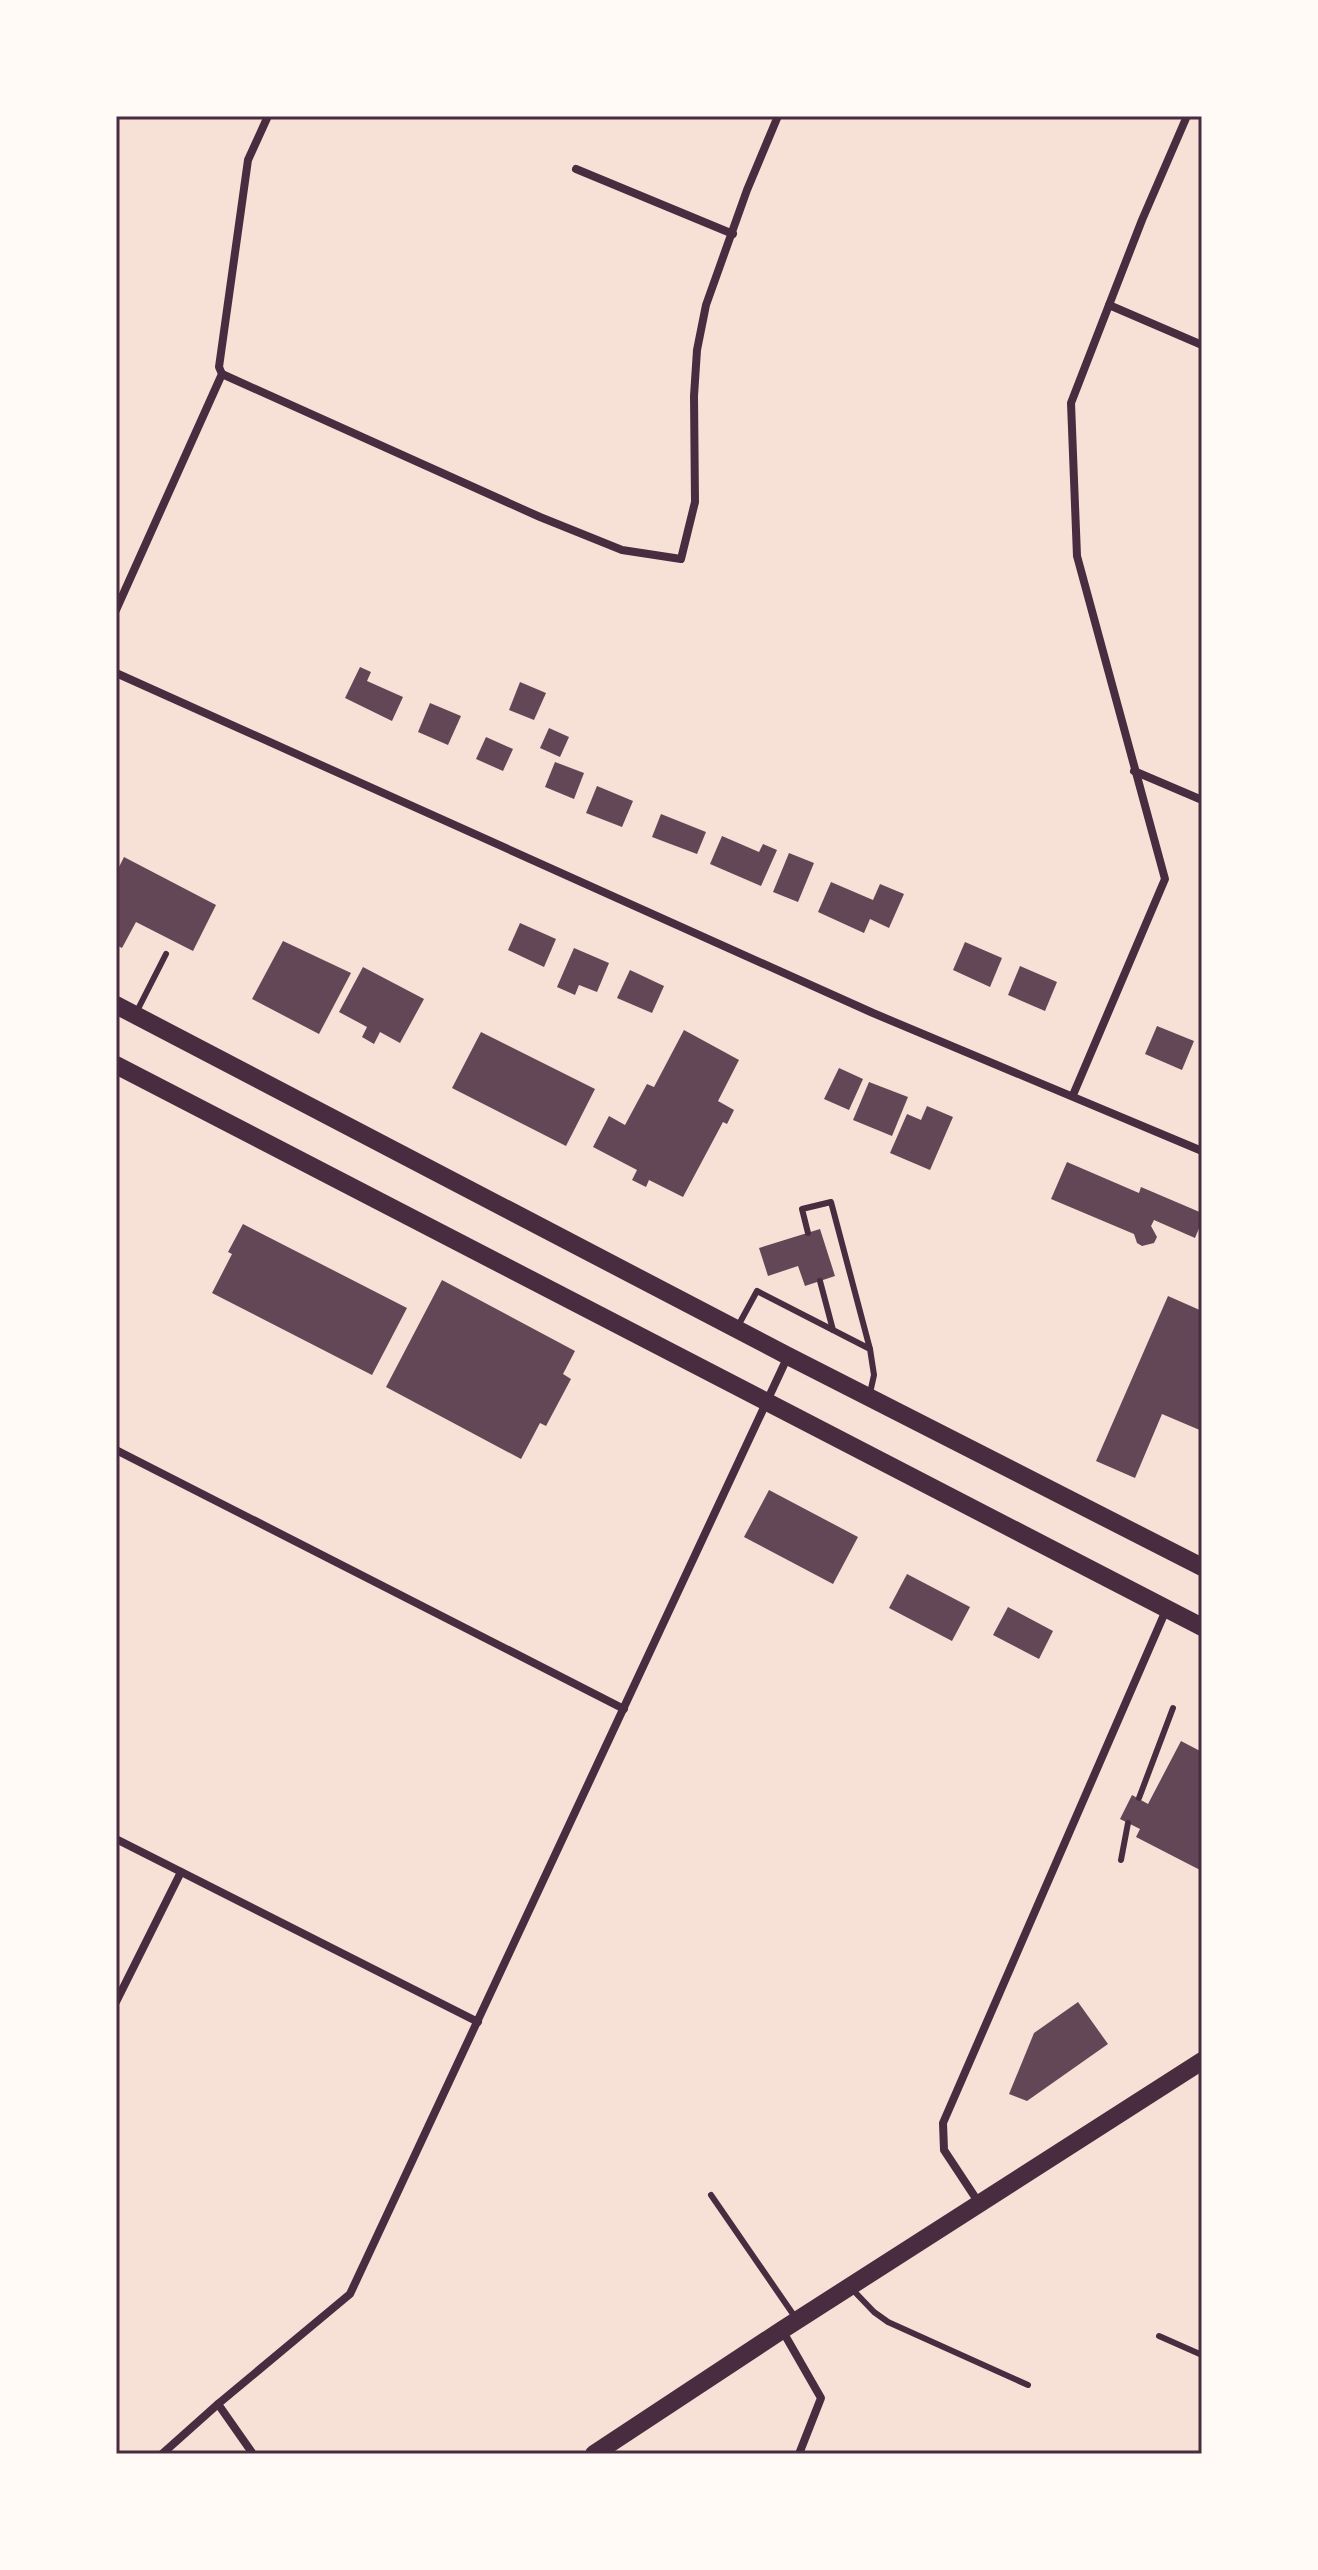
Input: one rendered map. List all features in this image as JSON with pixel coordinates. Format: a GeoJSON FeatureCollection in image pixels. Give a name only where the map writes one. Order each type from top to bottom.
{"type":"FeatureCollection","features":[{"type":"Feature","properties":{"kind":"main road"},"geometry":{"type":"LineString","coordinates":[[116,1005],[869,1398],[1202,1567]]}},
{"type":"Feature","properties":{"kind":"main road"},"geometry":{"type":"LineString","coordinates":[[116,1065],[1202,1627]]}},
{"type":"Feature","properties":{"kind":"main road"},"geometry":{"type":"LineString","coordinates":[[594,2454],[1202,2061]]}},
{"type":"Feature","properties":{"kind":"street"},"geometry":{"type":"LineString","coordinates":[[268,116],[248,160],[219,367],[222,374],[540,517],[622,550],[681,559],[695,502],[694,396],[697,350],[706,305],[747,190],[778,116]]}},
{"type":"Feature","properties":{"kind":"street"},"geometry":{"type":"LineString","coordinates":[[1073,1095],[1165,879],[1077,556],[1071,403],[1142,220],[1187,116]]}},
{"type":"Feature","properties":{"kind":"street"},"geometry":{"type":"LineString","coordinates":[[576,169],[733,234]]}},
{"type":"Feature","properties":{"kind":"street"},"geometry":{"type":"LineString","coordinates":[[1109,305],[1202,345]]}},
{"type":"Feature","properties":{"kind":"street"},"geometry":{"type":"LineString","coordinates":[[116,610],[222,374]]}},
{"type":"Feature","properties":{"kind":"street"},"geometry":{"type":"LineString","coordinates":[[116,673],[873,1013],[1202,1151]]}},
{"type":"Feature","properties":{"kind":"street"},"geometry":{"type":"LineString","coordinates":[[1134,771],[1202,800]]}},
{"type":"Feature","properties":{"kind":"street"},"geometry":{"type":"LineString","coordinates":[[162,2454],[350,2294],[788,1356]]}},
{"type":"Feature","properties":{"kind":"street"},"geometry":{"type":"LineString","coordinates":[[116,1450],[624,1709]]}},
{"type":"Feature","properties":{"kind":"street"},"geometry":{"type":"LineString","coordinates":[[979,2204],[944,2150],[943,2123],[1167,1609]]}},
{"type":"Feature","properties":{"kind":"street"},"geometry":{"type":"LineString","coordinates":[[116,1839],[478,2022]]}},
{"type":"Feature","properties":{"kind":"street"},"geometry":{"type":"LineString","coordinates":[[116,2002],[181,1872]]}},
{"type":"Feature","properties":{"kind":"street"},"geometry":{"type":"LineString","coordinates":[[790,2325],[821,2398],[799,2454]]}},
{"type":"Feature","properties":{"kind":"street"},"geometry":{"type":"LineString","coordinates":[[218,2404],[253,2454]]}},
{"type":"Feature","properties":{"kind":"lane"},"geometry":{"type":"LineString","coordinates":[[135,1014],[166,954]]}},
{"type":"Feature","properties":{"kind":"lane"},"geometry":{"type":"LineString","coordinates":[[808,1233],[802,1209],[831,1202],[870,1349],[874,1375],[869,1398]]}},
{"type":"Feature","properties":{"kind":"lane"},"geometry":{"type":"LineString","coordinates":[[820,1281],[833,1330]]}},
{"type":"Feature","properties":{"kind":"lane"},"geometry":{"type":"LineString","coordinates":[[736,1329],[757,1291],[870,1349]]}},
{"type":"Feature","properties":{"kind":"lane"},"geometry":{"type":"LineString","coordinates":[[1139,1798],[1173,1708]]}},
{"type":"Feature","properties":{"kind":"lane"},"geometry":{"type":"LineString","coordinates":[[1121,1860],[1128,1823]]}},
{"type":"Feature","properties":{"kind":"lane"},"geometry":{"type":"LineString","coordinates":[[711,2195],[790,2325]]}},
{"type":"Feature","properties":{"kind":"lane"},"geometry":{"type":"LineString","coordinates":[[850,2287],[886,2321],[1028,2385]]}},
{"type":"Feature","properties":{"kind":"lane"},"geometry":{"type":"LineString","coordinates":[[1159,2336],[1202,2355]]}},
{"type":"Feature","properties":{"kind":"building"},"geometry":{"type":"Polygon","coordinates":[[[360,667],[371,672],[367,681],[403,697],[392,721],[345,698],[360,667]]]}},
{"type":"Feature","properties":{"kind":"building"},"geometry":{"type":"Polygon","coordinates":[[[520,682],[546,693],[534,720],[509,710],[520,682]]]}},
{"type":"Feature","properties":{"kind":"building"},"geometry":{"type":"Polygon","coordinates":[[[430,703],[461,716],[448,745],[418,732],[430,703]]]}},
{"type":"Feature","properties":{"kind":"building"},"geometry":{"type":"Polygon","coordinates":[[[549,728],[569,737],[560,757],[540,748],[549,728]]]}},
{"type":"Feature","properties":{"kind":"building"},"geometry":{"type":"Polygon","coordinates":[[[486,737],[513,749],[503,771],[476,759],[486,737]]]}},
{"type":"Feature","properties":{"kind":"building"},"geometry":{"type":"Polygon","coordinates":[[[555,762],[584,773],[574,799],[545,787],[555,762]]]}},
{"type":"Feature","properties":{"kind":"building"},"geometry":{"type":"Polygon","coordinates":[[[597,786],[633,801],[622,827],[586,813],[597,786]]]}},
{"type":"Feature","properties":{"kind":"building"},"geometry":{"type":"Polygon","coordinates":[[[661,814],[706,832],[697,854],[652,837],[661,814]]]}},
{"type":"Feature","properties":{"kind":"building"},"geometry":{"type":"Polygon","coordinates":[[[722,836],[759,852],[763,844],[777,850],[761,886],[710,864],[722,836]]]}},
{"type":"Feature","properties":{"kind":"building"},"geometry":{"type":"Polygon","coordinates":[[[789,853],[814,863],[798,902],[773,892],[789,853]]]}},
{"type":"Feature","properties":{"kind":"building"},"geometry":{"type":"Polygon","coordinates":[[[124,857],[216,905],[193,951],[136,922],[122,948],[116,945],[116,873],[124,857]]]}},
{"type":"Feature","properties":{"kind":"building"},"geometry":{"type":"Polygon","coordinates":[[[831,882],[873,900],[880,884],[904,894],[889,928],[870,919],[864,933],[818,912],[831,882]]]}},
{"type":"Feature","properties":{"kind":"building"},"geometry":{"type":"Polygon","coordinates":[[[520,923],[556,939],[544,967],[508,950],[520,923]]]}},
{"type":"Feature","properties":{"kind":"building"},"geometry":{"type":"Polygon","coordinates":[[[283,941],[351,973],[319,1034],[252,999],[283,941]]]}},
{"type":"Feature","properties":{"kind":"building"},"geometry":{"type":"Polygon","coordinates":[[[965,942],[1002,958],[990,987],[953,970],[965,942]]]}},
{"type":"Feature","properties":{"kind":"building"},"geometry":{"type":"Polygon","coordinates":[[[574,948],[609,963],[597,992],[579,985],[575,995],[557,987],[574,948]]]}},
{"type":"Feature","properties":{"kind":"building"},"geometry":{"type":"Polygon","coordinates":[[[1020,966],[1057,982],[1045,1011],[1008,995],[1020,966]]]}},
{"type":"Feature","properties":{"kind":"building"},"geometry":{"type":"Polygon","coordinates":[[[363,967],[424,999],[400,1043],[380,1032],[374,1044],[362,1037],[367,1027],[339,1012],[363,967]]]}},
{"type":"Feature","properties":{"kind":"building"},"geometry":{"type":"Polygon","coordinates":[[[630,970],[664,986],[652,1013],[617,998],[630,970]]]}},
{"type":"Feature","properties":{"kind":"building"},"geometry":{"type":"Polygon","coordinates":[[[1157,1026],[1194,1041],[1182,1070],[1145,1054],[1157,1026]]]}},
{"type":"Feature","properties":{"kind":"building"},"geometry":{"type":"Polygon","coordinates":[[[684,1030],[739,1060],[718,1101],[734,1110],[727,1124],[723,1122],[683,1197],[649,1180],[646,1187],[632,1180],[637,1170],[593,1147],[609,1116],[625,1125],[647,1084],[654,1087],[684,1030]]]}},
{"type":"Feature","properties":{"kind":"building"},"geometry":{"type":"Polygon","coordinates":[[[481,1032],[595,1089],[566,1146],[452,1088],[481,1032]]]}},
{"type":"Feature","properties":{"kind":"building"},"geometry":{"type":"Polygon","coordinates":[[[839,1068],[863,1079],[849,1110],[824,1099],[839,1068]]]}},
{"type":"Feature","properties":{"kind":"building"},"geometry":{"type":"Polygon","coordinates":[[[869,1082],[908,1097],[892,1136],[853,1120],[869,1082]]]}},
{"type":"Feature","properties":{"kind":"building"},"geometry":{"type":"Polygon","coordinates":[[[927,1106],[953,1117],[930,1170],[890,1153],[907,1114],[921,1120],[927,1106]]]}},
{"type":"Feature","properties":{"kind":"building"},"geometry":{"type":"Polygon","coordinates":[[[1067,1162],[1139,1193],[1141,1187],[1202,1213],[1195,1238],[1154,1220],[1151,1226],[1157,1237],[1154,1243],[1142,1246],[1137,1243],[1134,1234],[1051,1199],[1067,1162]]]}},
{"type":"Feature","properties":{"kind":"building"},"geometry":{"type":"Polygon","coordinates":[[[243,1224],[407,1308],[372,1375],[212,1293],[243,1224]]]}},
{"type":"Feature","properties":{"kind":"building"},"geometry":{"type":"Polygon","coordinates":[[[820,1229],[835,1276],[805,1286],[798,1266],[768,1276],[759,1248],[820,1229]]]}},
{"type":"Feature","properties":{"kind":"building"},"geometry":{"type":"Polygon","coordinates":[[[442,1280],[575,1351],[563,1374],[571,1379],[546,1426],[540,1423],[521,1459],[386,1387],[442,1280]]]}},
{"type":"Feature","properties":{"kind":"building"},"geometry":{"type":"Polygon","coordinates":[[[1168,1296],[1202,1311],[1202,1431],[1162,1414],[1135,1478],[1096,1461],[1168,1296]]]}},
{"type":"Feature","properties":{"kind":"building"},"geometry":{"type":"Polygon","coordinates":[[[769,1490],[858,1537],[833,1584],[744,1537],[769,1490]]]}},
{"type":"Feature","properties":{"kind":"building"},"geometry":{"type":"Polygon","coordinates":[[[907,1574],[970,1607],[952,1641],[889,1608],[907,1574]]]}},
{"type":"Feature","properties":{"kind":"building"},"geometry":{"type":"Polygon","coordinates":[[[1008,1607],[1053,1631],[1039,1659],[993,1635],[1008,1607]]]}},
{"type":"Feature","properties":{"kind":"building"},"geometry":{"type":"Polygon","coordinates":[[[1181,1741],[1202,1752],[1202,1871],[1136,1837],[1140,1829],[1120,1819],[1132,1795],[1148,1804],[1181,1741]]]}},
{"type":"Feature","properties":{"kind":"building"},"geometry":{"type":"Polygon","coordinates":[[[1078,2002],[1108,2044],[1027,2101],[1009,2094],[1034,2033],[1078,2002]]]}}]}
